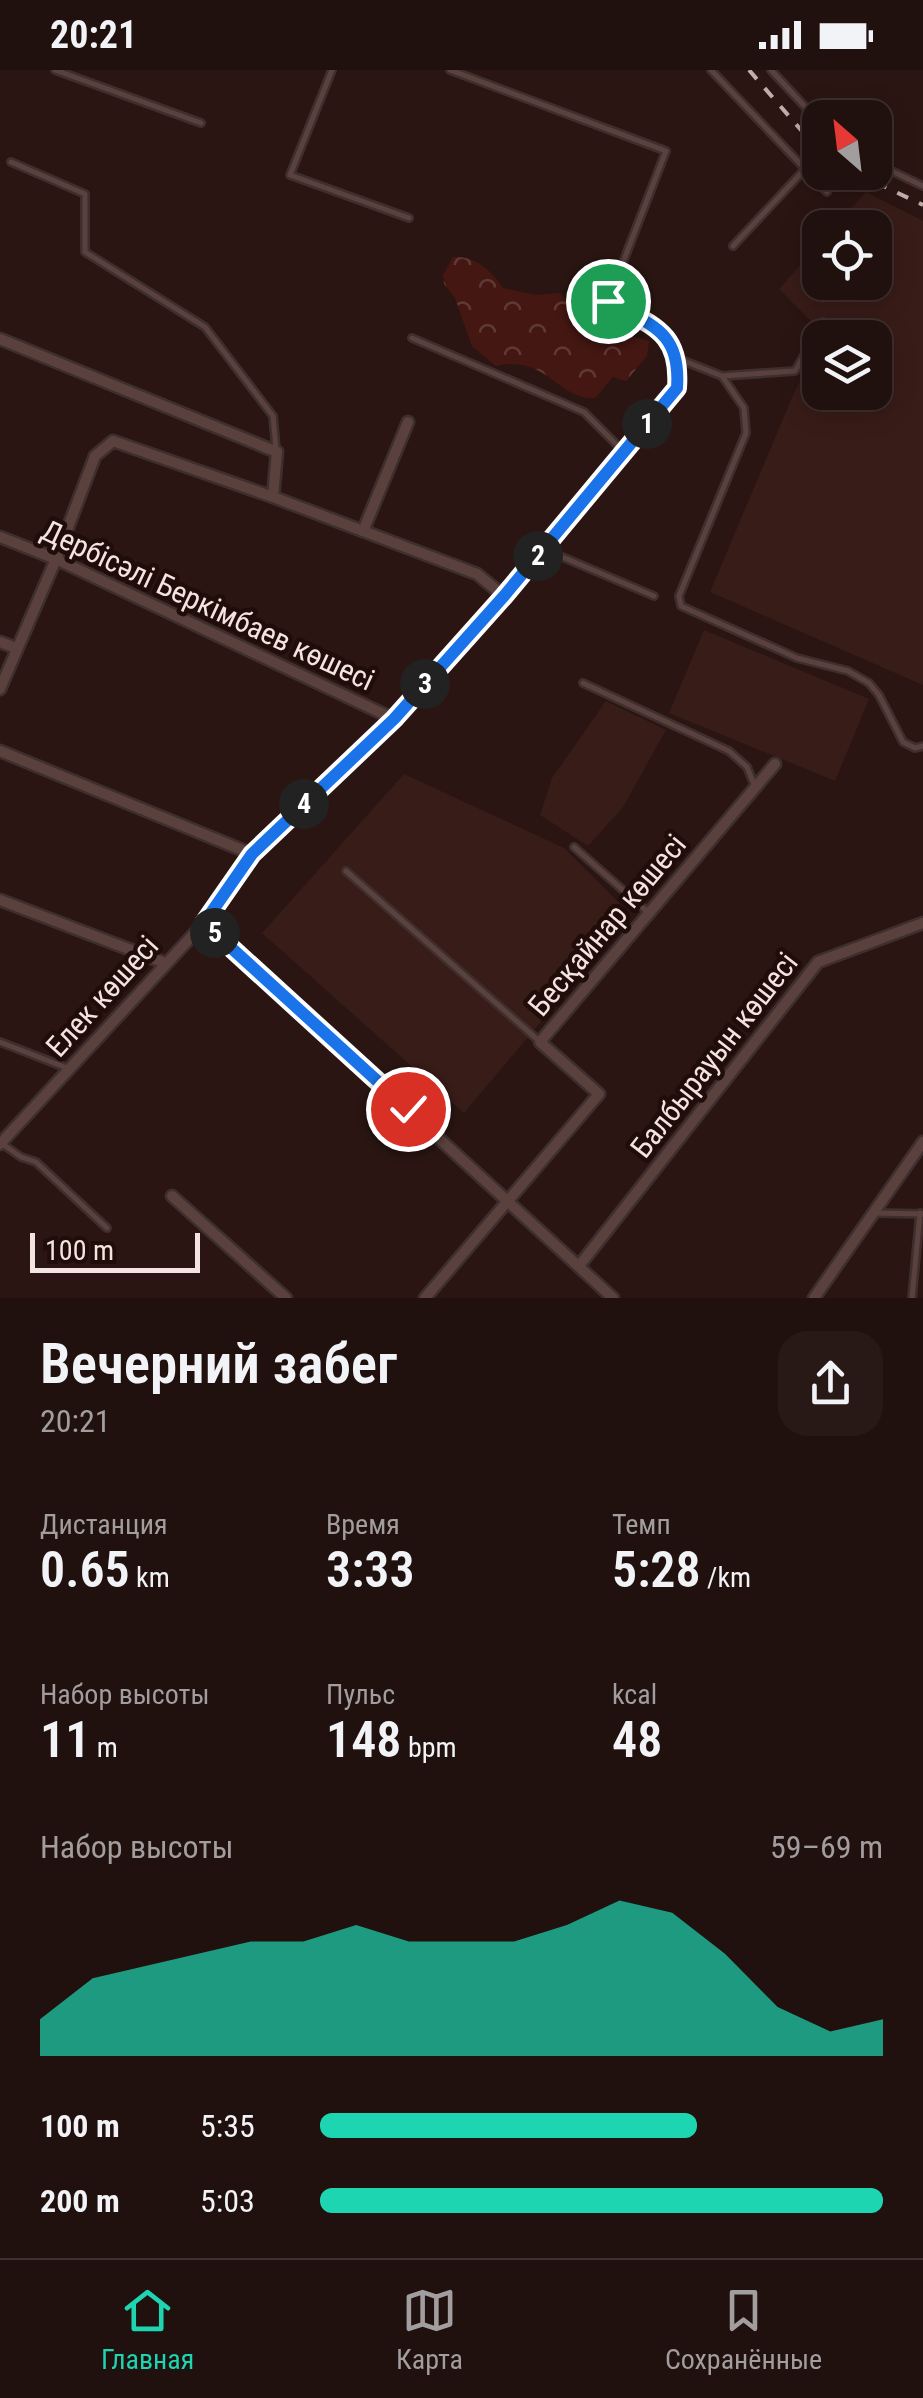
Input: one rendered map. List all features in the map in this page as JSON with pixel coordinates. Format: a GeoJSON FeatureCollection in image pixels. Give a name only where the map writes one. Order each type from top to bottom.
{"type":"FeatureCollection","features":[{"type":"Feature","properties":{"kind":"street"},"geometry":{"type":"LineString","coordinates":[[0,339],[277,452],[273,497]]}},
{"type":"Feature","properties":{"kind":"street","name":"Елек көшесі"},"geometry":{"type":"LineString","coordinates":[[1,1144],[204,923],[252,854],[394,719],[504,596],[677,388]]}},
{"type":"Feature","properties":{"kind":"street"},"geometry":{"type":"LineString","coordinates":[[363,531],[408,422]]}},
{"type":"Feature","properties":{"kind":"street"},"geometry":{"type":"LineString","coordinates":[[0,689],[56,560],[95,456],[113,441],[478,574],[504,596]]}},
{"type":"Feature","properties":{"kind":"street","name":"Дербісәлі Беркімбаев көшесі"},"geometry":{"type":"LineString","coordinates":[[0,536],[394,719]]}},
{"type":"Feature","properties":{"kind":"street"},"geometry":{"type":"LineString","coordinates":[[0,642],[16,648]]}},
{"type":"Feature","properties":{"kind":"street"},"geometry":{"type":"LineString","coordinates":[[0,751],[252,854]]}},
{"type":"Feature","properties":{"kind":"street","name":"Бесқайнар көшесі"},"geometry":{"type":"LineString","coordinates":[[510,1202],[599,1094],[540,1042],[775,764]]}},
{"type":"Feature","properties":{"kind":"street"},"geometry":{"type":"LineString","coordinates":[[0,900],[165,963]]}},
{"type":"Feature","properties":{"kind":"street"},"geometry":{"type":"LineString","coordinates":[[204,923],[613,1298]]}},
{"type":"Feature","properties":{"kind":"street","name":"Балбырауын көшесі"},"geometry":{"type":"LineString","coordinates":[[579,1266],[818,962],[923,923]]}},
{"type":"Feature","properties":{"kind":"street"},"geometry":{"type":"LineString","coordinates":[[814,1298],[923,1142]]}},
{"type":"Feature","properties":{"kind":"street"},"geometry":{"type":"LineString","coordinates":[[172,1196],[286,1298]]}},
{"type":"Feature","properties":{"kind":"street"},"geometry":{"type":"LineString","coordinates":[[425,1298],[510,1202]]}},
{"type":"Feature","properties":{"kind":"lane"},"geometry":{"type":"LineString","coordinates":[[55,70],[201,123]]}},
{"type":"Feature","properties":{"kind":"lane"},"geometry":{"type":"LineString","coordinates":[[332,70],[290,175],[409,218]]}},
{"type":"Feature","properties":{"kind":"lane"},"geometry":{"type":"LineString","coordinates":[[450,70],[666,151],[608,301],[660,330],[679,359],[722,376],[795,371],[802,359]]}},
{"type":"Feature","properties":{"kind":"lane"},"geometry":{"type":"LineString","coordinates":[[771,70],[802,104]]}},
{"type":"Feature","properties":{"kind":"lane"},"geometry":{"type":"LineString","coordinates":[[713,71],[802,165]]}},
{"type":"Feature","properties":{"kind":"lane"},"geometry":{"type":"LineString","coordinates":[[11,162],[85,194],[85,252],[205,327],[273,416],[277,452]]}},
{"type":"Feature","properties":{"kind":"lane"},"geometry":{"type":"LineString","coordinates":[[892,171],[923,186]]}},
{"type":"Feature","properties":{"kind":"lane"},"geometry":{"type":"LineString","coordinates":[[734,246],[802,173]]}},
{"type":"Feature","properties":{"kind":"lane"},"geometry":{"type":"LineString","coordinates":[[412,338],[584,412],[624,452]]}},
{"type":"Feature","properties":{"kind":"lane"},"geometry":{"type":"LineString","coordinates":[[677,388],[679,359]]}},
{"type":"Feature","properties":{"kind":"lane"},"geometry":{"type":"LineString","coordinates":[[722,376],[744,408],[746,433],[678,596],[682,606],[797,658],[848,671],[878,695],[903,742],[914,748],[923,746]]}},
{"type":"Feature","properties":{"kind":"lane"},"geometry":{"type":"LineString","coordinates":[[543,549],[654,596]]}},
{"type":"Feature","properties":{"kind":"lane"},"geometry":{"type":"LineString","coordinates":[[583,683],[729,750],[747,767],[756,787]]}},
{"type":"Feature","properties":{"kind":"lane"},"geometry":{"type":"LineString","coordinates":[[574,846],[649,913]]}},
{"type":"Feature","properties":{"kind":"lane"},"geometry":{"type":"LineString","coordinates":[[346,871],[540,1042]]}},
{"type":"Feature","properties":{"kind":"lane"},"geometry":{"type":"LineString","coordinates":[[0,1042],[70,1069]]}},
{"type":"Feature","properties":{"kind":"lane"},"geometry":{"type":"LineString","coordinates":[[1,1144],[36,1162],[107,1228]]}},
{"type":"Feature","properties":{"kind":"lane"},"geometry":{"type":"LineString","coordinates":[[876,1213],[922,1214],[912,1298]]}},
{"type":"Feature","properties":{"kind":"shaded area"},"geometry":{"type":"Polygon","coordinates":[[[866,192],[923,221],[923,685],[710,592],[802,377],[802,410],[892,410],[892,320],[810,320],[779,289],[802,263],[802,300],[892,300],[892,210],[850,210],[866,192]]]}},
{"type":"Feature","properties":{"kind":"shaded area"},"geometry":{"type":"Polygon","coordinates":[[[704,630],[869,699],[835,781],[669,713],[704,630]]]}},
{"type":"Feature","properties":{"kind":"shaded area"},"geometry":{"type":"Polygon","coordinates":[[[606,701],[666,730],[623,807],[588,846],[540,815],[552,778],[606,701]]]}},
{"type":"Feature","properties":{"kind":"shaded area"},"geometry":{"type":"Polygon","coordinates":[[[404,774],[564,848],[631,915],[464,1113],[262,933],[404,774]]]}},
{"type":"Feature","properties":{"kind":"green space"},"geometry":{"type":"Polygon","coordinates":[[[453,257],[482,265],[503,288],[535,295],[560,293],[570,303],[584,306],[602,328],[649,341],[647,356],[626,381],[613,377],[595,398],[570,392],[528,366],[496,366],[472,346],[455,298],[444,284],[443,275],[453,257]]]}},
{"type":"Feature","properties":{"kind":"railway"},"geometry":{"type":"LineString","coordinates":[[749,70],[802,131]]}},
{"type":"Feature","properties":{"kind":"railway"},"geometry":{"type":"LineString","coordinates":[[892,190],[923,205]]}},
{"type":"Feature","properties":{"kind":"route"},"geometry":{"type":"LineString","coordinates":[[408,1109],[204,923],[252,854],[394,719],[504,596],[677,388],[679,359],[660,330],[608,301]]}}]}
